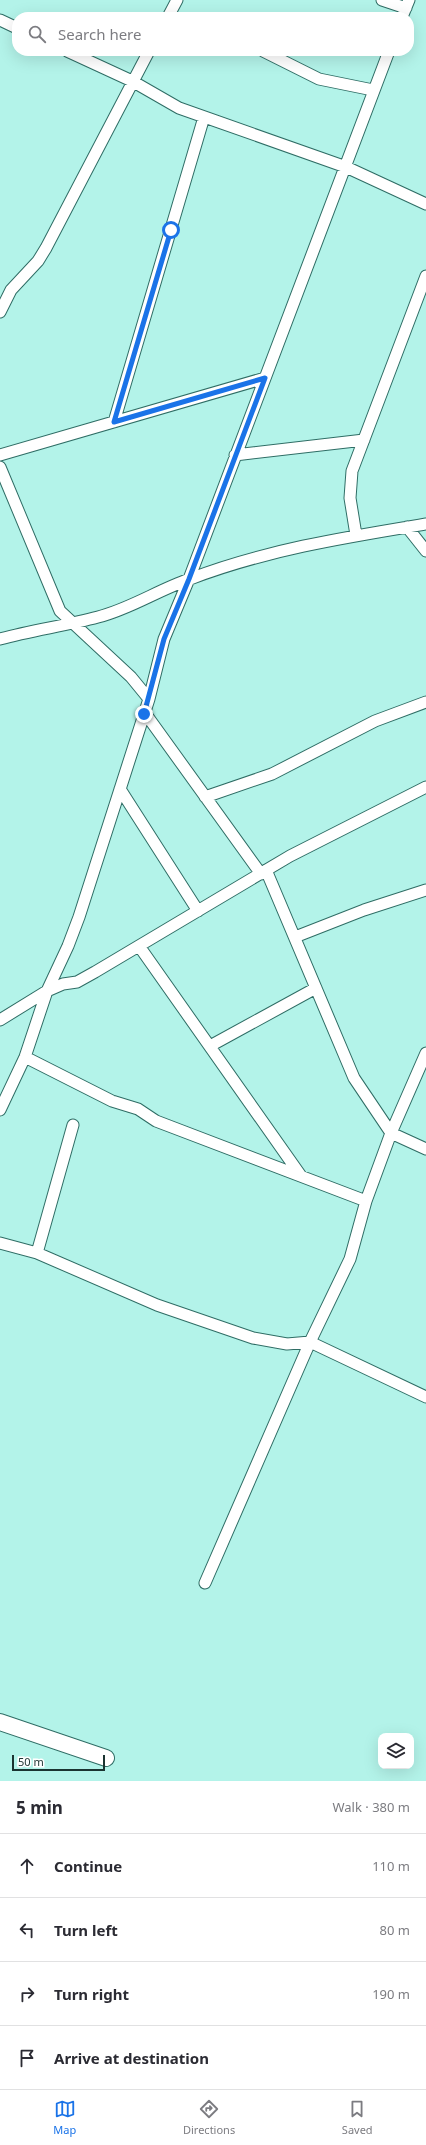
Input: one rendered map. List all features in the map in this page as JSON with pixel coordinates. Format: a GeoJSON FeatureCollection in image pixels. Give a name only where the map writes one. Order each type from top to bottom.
{"type":"FeatureCollection","features":[{"type":"Feature","properties":{"kind":"street"},"geometry":{"type":"LineString","coordinates":[[382,0],[406,8]]}},
{"type":"Feature","properties":{"kind":"street"},"geometry":{"type":"LineString","coordinates":[[170,12],[173,1]]}},
{"type":"Feature","properties":{"kind":"street"},"geometry":{"type":"LineString","coordinates":[[0,20],[12,26]]}},
{"type":"Feature","properties":{"kind":"street"},"geometry":{"type":"LineString","coordinates":[[78,56],[132,81],[179,108],[346,167],[426,204]]}},
{"type":"Feature","properties":{"kind":"street"},"geometry":{"type":"LineString","coordinates":[[0,312],[11,290],[38,261],[46,248],[146,56]]}},
{"type":"Feature","properties":{"kind":"street"},"geometry":{"type":"LineString","coordinates":[[273,56],[319,79],[373,90]]}},
{"type":"Feature","properties":{"kind":"street"},"geometry":{"type":"LineString","coordinates":[[0,1110],[25,1057],[47,990],[68,946],[79,917],[149,699],[164,639],[189,579],[387,56]]}},
{"type":"Feature","properties":{"kind":"street"},"geometry":{"type":"LineString","coordinates":[[114,422],[204,117]]}},
{"type":"Feature","properties":{"kind":"street"},"geometry":{"type":"LineString","coordinates":[[356,535],[350,498],[352,471],[426,276]]}},
{"type":"Feature","properties":{"kind":"street"},"geometry":{"type":"LineString","coordinates":[[0,294],[11,290]]}},
{"type":"Feature","properties":{"kind":"street"},"geometry":{"type":"LineString","coordinates":[[0,454],[265,378]]}},
{"type":"Feature","properties":{"kind":"street"},"geometry":{"type":"LineString","coordinates":[[235,456],[364,440]]}},
{"type":"Feature","properties":{"kind":"street"},"geometry":{"type":"LineString","coordinates":[[0,467],[60,611],[131,677],[149,699]]}},
{"type":"Feature","properties":{"kind":"street"},"geometry":{"type":"LineString","coordinates":[[0,639],[33,630],[98,617],[128,607],[189,579],[255,558],[356,535],[426,524]]}},
{"type":"Feature","properties":{"kind":"street"},"geometry":{"type":"LineString","coordinates":[[407,527],[426,551]]}},
{"type":"Feature","properties":{"kind":"street"},"geometry":{"type":"LineString","coordinates":[[205,796],[272,774],[375,721],[426,702]]}},
{"type":"Feature","properties":{"kind":"street"},"geometry":{"type":"LineString","coordinates":[[144,714],[263,872],[295,937],[354,1078],[391,1133],[426,1149]]}},
{"type":"Feature","properties":{"kind":"street"},"geometry":{"type":"LineString","coordinates":[[0,1020],[47,990],[63,984],[77,982],[310,845],[426,788]]}},
{"type":"Feature","properties":{"kind":"street"},"geometry":{"type":"LineString","coordinates":[[120,789],[198,910]]}},
{"type":"Feature","properties":{"kind":"street"},"geometry":{"type":"LineString","coordinates":[[295,937],[351,914],[426,890]]}},
{"type":"Feature","properties":{"kind":"street"},"geometry":{"type":"LineString","coordinates":[[140,946],[301,1176]]}},
{"type":"Feature","properties":{"kind":"street"},"geometry":{"type":"LineString","coordinates":[[210,1046],[316,988]]}},
{"type":"Feature","properties":{"kind":"street"},"geometry":{"type":"LineString","coordinates":[[205,1583],[310,1342],[350,1259],[366,1201],[391,1133],[426,1053]]}},
{"type":"Feature","properties":{"kind":"street"},"geometry":{"type":"LineString","coordinates":[[25,1057],[112,1101],[138,1109],[156,1121],[366,1201]]}},
{"type":"Feature","properties":{"kind":"street"},"geometry":{"type":"LineString","coordinates":[[37,1253],[73,1125]]}},
{"type":"Feature","properties":{"kind":"street"},"geometry":{"type":"LineString","coordinates":[[0,1243],[37,1253],[157,1305],[246,1336],[287,1344],[310,1342],[426,1397]]}},
{"type":"Feature","properties":{"kind":"street"},"geometry":{"type":"LineString","coordinates":[[0,1722],[106,1758]]}},
{"type":"Feature","properties":{"kind":"route"},"geometry":{"type":"LineString","coordinates":[[144,714],[164,639],[189,579],[265,378],[114,422],[171,230]]}}]}
